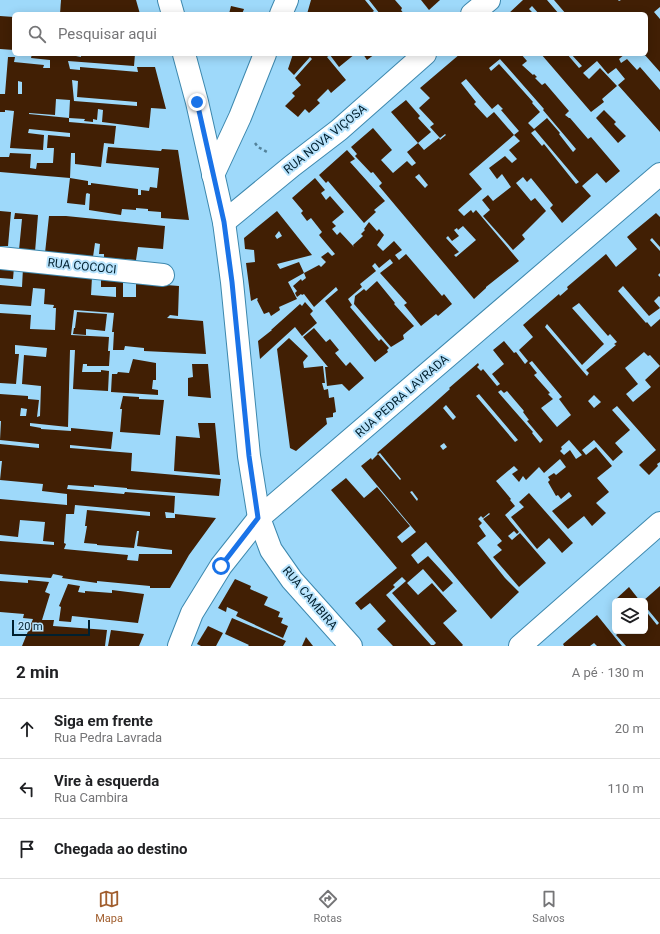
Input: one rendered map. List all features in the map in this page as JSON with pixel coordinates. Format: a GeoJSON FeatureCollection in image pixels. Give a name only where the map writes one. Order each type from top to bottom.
{"type":"FeatureCollection","features":[{"type":"Feature","properties":{"kind":"street"},"geometry":{"type":"LineString","coordinates":[[169,0],[172,12]]}},
{"type":"Feature","properties":{"kind":"street"},"geometry":{"type":"LineString","coordinates":[[282,12],[287,0]]}},
{"type":"Feature","properties":{"kind":"street"},"geometry":{"type":"LineString","coordinates":[[474,12],[489,0]]}},
{"type":"Feature","properties":{"kind":"street","name":"RUA CAMBIRA"},"geometry":{"type":"LineString","coordinates":[[185,56],[197,102],[224,222],[232,282],[249,456],[258,518],[271,550],[292,580],[351,646]]}},
{"type":"Feature","properties":{"kind":"street"},"geometry":{"type":"LineString","coordinates":[[213,176],[240,117],[264,56]]}},
{"type":"Feature","properties":{"kind":"street","name":"RUA NOVA VIÇOSA"},"geometry":{"type":"LineString","coordinates":[[224,222],[292,166],[339,130],[423,56]]}},
{"type":"Feature","properties":{"kind":"street","name":"RUA PEDRA LAVRADA"},"geometry":{"type":"LineString","coordinates":[[179,646],[192,613],[221,566],[258,518],[660,174]]}},
{"type":"Feature","properties":{"kind":"street","name":"RUA COCOCI"},"geometry":{"type":"LineString","coordinates":[[0,258],[163,275]]}},
{"type":"Feature","properties":{"kind":"street"},"geometry":{"type":"LineString","coordinates":[[520,646],[660,523]]}},
{"type":"Feature","properties":{"kind":"path"},"geometry":{"type":"LineString","coordinates":[[240,117],[258,147],[292,166]]}},
{"type":"Feature","properties":{"kind":"building"},"geometry":{"type":"Polygon","coordinates":[[[61,0],[136,0],[139,12],[60,12],[61,0]]]}},
{"type":"Feature","properties":{"kind":"building"},"geometry":{"type":"Polygon","coordinates":[[[311,0],[365,0],[374,11],[372,12],[308,12],[311,0]]]}},
{"type":"Feature","properties":{"kind":"building"},"geometry":{"type":"Polygon","coordinates":[[[369,0],[395,0],[402,8],[401,10],[402,12],[378,12],[369,0]]]}},
{"type":"Feature","properties":{"kind":"building"},"geometry":{"type":"Polygon","coordinates":[[[421,0],[440,0],[429,10],[421,0]]]}},
{"type":"Feature","properties":{"kind":"building"},"geometry":{"type":"Polygon","coordinates":[[[523,0],[547,0],[557,12],[537,12],[532,6],[529,9],[532,12],[510,12],[523,0]]]}},
{"type":"Feature","properties":{"kind":"building"},"geometry":{"type":"Polygon","coordinates":[[[554,0],[660,0],[660,7],[654,12],[660,19],[660,72],[646,56],[648,56],[648,12],[564,12],[554,0]]]}},
{"type":"Feature","properties":{"kind":"building"},"geometry":{"type":"Polygon","coordinates":[[[231,6],[244,9],[243,12],[230,12],[231,6]]]}},
{"type":"Feature","properties":{"kind":"building"},"geometry":{"type":"Polygon","coordinates":[[[0,16],[12,17],[12,50],[0,49],[0,16]]]}},
{"type":"Feature","properties":{"kind":"building"},"geometry":{"type":"Polygon","coordinates":[[[32,56],[135,56],[134,66],[68,61],[70,69],[80,70],[80,67],[138,72],[137,67],[155,67],[166,109],[151,108],[149,128],[102,122],[103,110],[98,109],[97,120],[93,119],[93,122],[84,121],[85,119],[69,118],[69,122],[116,126],[114,144],[104,143],[101,167],[75,164],[75,153],[71,153],[70,178],[0,172],[0,157],[9,157],[10,153],[31,154],[30,168],[36,169],[37,163],[53,163],[54,148],[47,148],[48,135],[70,137],[70,133],[29,129],[28,133],[44,135],[43,150],[10,148],[14,111],[5,110],[5,112],[0,112],[0,94],[5,94],[8,57],[15,57],[14,62],[44,65],[43,68],[50,68],[50,60],[31,58],[32,56]],[[72,80],[74,101],[137,106],[137,102],[77,97],[78,81],[72,80]],[[18,81],[18,94],[22,94],[22,82],[18,81]],[[56,99],[55,115],[29,114],[69,118],[70,100],[56,99]]]}},
{"type":"Feature","properties":{"kind":"building"},"geometry":{"type":"Polygon","coordinates":[[[292,56],[328,56],[327,57],[346,80],[331,93],[328,89],[317,100],[320,103],[309,113],[305,109],[298,117],[285,106],[295,96],[292,93],[301,85],[295,78],[312,59],[310,57],[294,75],[288,69],[292,56]]]}},
{"type":"Feature","properties":{"kind":"building"},"geometry":{"type":"Polygon","coordinates":[[[331,56],[353,56],[339,67],[331,56]]]}},
{"type":"Feature","properties":{"kind":"building"},"geometry":{"type":"Polygon","coordinates":[[[364,56],[372,56],[367,60],[364,56]]]}},
{"type":"Feature","properties":{"kind":"building"},"geometry":{"type":"Polygon","coordinates":[[[458,56],[523,56],[527,61],[522,65],[537,77],[535,78],[542,85],[545,83],[569,111],[565,115],[570,118],[588,139],[591,137],[620,171],[606,183],[597,173],[582,186],[591,196],[562,223],[550,208],[553,205],[531,178],[527,182],[523,177],[516,183],[531,201],[535,198],[546,211],[522,235],[525,239],[513,250],[483,216],[490,210],[482,200],[488,195],[493,201],[511,187],[502,174],[497,179],[489,168],[505,156],[512,163],[517,159],[509,150],[520,141],[514,135],[469,174],[482,189],[458,210],[464,216],[471,210],[473,213],[476,210],[519,261],[486,287],[474,299],[379,186],[382,183],[373,172],[371,173],[355,156],[357,154],[351,147],[373,128],[392,150],[381,160],[393,173],[407,161],[412,166],[416,163],[407,152],[418,143],[424,150],[439,138],[440,140],[446,135],[445,134],[440,138],[430,127],[434,124],[419,108],[430,98],[420,88],[458,56]],[[500,59],[489,68],[491,71],[499,64],[540,112],[528,123],[534,129],[547,118],[560,133],[559,134],[573,152],[576,149],[543,110],[544,109],[500,59]],[[466,79],[461,83],[476,102],[474,104],[487,118],[494,112],[514,135],[519,131],[501,110],[503,109],[498,104],[492,109],[466,79]],[[535,130],[531,133],[542,146],[544,144],[576,184],[579,182],[535,130]],[[419,174],[415,177],[425,188],[428,185],[419,174]],[[463,226],[458,230],[457,228],[454,230],[459,236],[452,241],[448,236],[446,238],[459,252],[454,255],[456,257],[476,240],[463,226]]]}},
{"type":"Feature","properties":{"kind":"building"},"geometry":{"type":"Polygon","coordinates":[[[543,56],[569,56],[579,68],[582,66],[573,56],[623,56],[619,59],[621,63],[627,59],[637,70],[640,67],[660,90],[660,132],[618,85],[625,79],[616,68],[608,74],[597,61],[583,73],[589,79],[600,68],[617,86],[602,99],[604,102],[591,112],[543,56]]]}},
{"type":"Feature","properties":{"kind":"building"},"geometry":{"type":"Polygon","coordinates":[[[406,100],[420,116],[418,118],[431,132],[418,143],[391,112],[406,100]]]}},
{"type":"Feature","properties":{"kind":"building"},"geometry":{"type":"Polygon","coordinates":[[[604,110],[616,122],[614,124],[626,136],[618,143],[596,118],[604,110]]]}},
{"type":"Feature","properties":{"kind":"building"},"geometry":{"type":"Polygon","coordinates":[[[108,147],[161,151],[162,149],[178,150],[189,220],[161,218],[161,212],[148,211],[148,209],[122,209],[121,215],[89,210],[90,194],[87,193],[85,205],[67,203],[70,178],[88,181],[88,185],[91,185],[91,183],[138,189],[138,195],[141,195],[141,190],[149,191],[150,187],[157,188],[159,168],[106,163],[108,147]]]}},
{"type":"Feature","properties":{"kind":"building"},"geometry":{"type":"Polygon","coordinates":[[[347,150],[355,159],[350,162],[385,201],[374,210],[376,212],[364,223],[328,181],[326,183],[319,175],[347,150]]]}},
{"type":"Feature","properties":{"kind":"building"},"geometry":{"type":"Polygon","coordinates":[[[315,178],[325,190],[321,193],[326,200],[330,196],[344,212],[332,222],[336,226],[332,229],[337,235],[340,232],[354,247],[353,245],[363,236],[361,234],[369,222],[377,231],[379,229],[384,235],[377,245],[383,251],[394,241],[402,250],[395,255],[399,260],[406,254],[442,296],[444,294],[452,304],[438,316],[436,314],[421,326],[404,305],[407,303],[380,273],[393,263],[390,259],[379,268],[375,263],[372,266],[376,271],[360,284],[362,287],[348,299],[352,305],[350,307],[379,341],[381,339],[389,348],[387,350],[388,352],[375,362],[325,301],[338,290],[336,287],[314,307],[304,294],[297,297],[295,293],[297,291],[293,286],[301,279],[302,281],[306,278],[304,273],[319,265],[321,267],[326,262],[321,257],[328,252],[332,256],[335,254],[319,235],[322,232],[311,218],[307,221],[301,213],[303,211],[292,198],[315,178]]]}},
{"type":"Feature","properties":{"kind":"building"},"geometry":{"type":"Polygon","coordinates":[[[0,211],[11,212],[8,246],[0,246],[0,211]]]}},
{"type":"Feature","properties":{"kind":"building"},"geometry":{"type":"Polygon","coordinates":[[[277,211],[312,255],[277,264],[280,269],[299,262],[304,273],[288,282],[297,299],[279,307],[280,310],[271,316],[269,312],[264,314],[257,298],[251,301],[246,263],[255,262],[254,250],[245,249],[244,238],[277,211]],[[279,231],[275,236],[277,239],[282,236],[279,231]]]}},
{"type":"Feature","properties":{"kind":"building"},"geometry":{"type":"Polygon","coordinates":[[[15,213],[38,215],[35,252],[19,250],[22,219],[14,219],[15,213]]]}},
{"type":"Feature","properties":{"kind":"building"},"geometry":{"type":"Polygon","coordinates":[[[656,213],[660,217],[660,247],[652,238],[650,240],[660,251],[660,273],[658,275],[660,277],[660,297],[659,296],[654,301],[660,308],[649,316],[623,286],[618,291],[651,327],[660,319],[660,366],[660,462],[649,475],[639,465],[656,450],[617,406],[612,410],[630,430],[615,443],[623,452],[613,461],[594,440],[582,450],[586,455],[596,447],[612,466],[597,478],[609,492],[596,503],[606,513],[592,526],[584,516],[568,529],[552,511],[572,496],[569,492],[561,499],[558,495],[556,496],[548,482],[550,480],[548,477],[554,473],[556,475],[566,467],[560,459],[544,473],[539,467],[526,480],[523,476],[519,482],[512,474],[518,470],[514,466],[496,481],[515,506],[505,515],[519,532],[517,534],[514,531],[508,536],[512,540],[520,533],[546,563],[519,587],[493,557],[502,550],[497,545],[502,541],[483,519],[490,514],[489,513],[483,518],[481,516],[478,519],[482,523],[479,526],[486,536],[477,543],[505,578],[519,592],[491,619],[426,542],[411,555],[418,564],[428,556],[453,583],[443,592],[423,569],[407,583],[418,595],[432,583],[457,611],[443,623],[463,645],[462,646],[393,646],[377,629],[386,621],[370,603],[361,610],[355,603],[397,568],[331,490],[346,478],[364,498],[377,487],[410,526],[397,537],[402,543],[416,532],[361,466],[371,458],[372,460],[378,454],[377,453],[478,363],[479,365],[477,367],[481,371],[483,369],[497,386],[500,384],[492,374],[504,364],[493,350],[504,341],[514,353],[516,352],[525,364],[528,361],[519,350],[533,337],[523,325],[559,294],[560,296],[568,289],[567,287],[606,254],[616,267],[637,249],[627,237],[656,213]],[[579,303],[572,308],[604,344],[582,365],[547,324],[545,327],[587,376],[589,373],[586,370],[616,345],[614,344],[617,342],[610,334],[608,336],[579,303]],[[644,352],[625,368],[638,384],[626,394],[633,402],[651,387],[645,380],[660,366],[650,355],[648,356],[644,352]],[[532,361],[529,363],[537,373],[534,375],[550,393],[548,394],[553,399],[541,408],[557,427],[571,415],[559,399],[562,397],[532,361]],[[501,390],[498,392],[533,432],[532,433],[540,443],[543,440],[527,421],[529,420],[523,412],[524,411],[507,391],[504,393],[501,390]],[[479,394],[476,396],[515,442],[518,440],[479,394]],[[594,395],[588,401],[594,408],[601,402],[594,395]],[[446,405],[443,408],[453,420],[456,417],[446,405]],[[569,440],[561,447],[562,449],[560,451],[564,455],[570,450],[576,459],[582,455],[569,440]],[[444,443],[440,446],[443,450],[447,447],[444,443]],[[380,453],[378,454],[400,480],[401,479],[380,453]],[[412,491],[410,492],[417,501],[418,499],[412,491]],[[402,577],[393,585],[395,587],[386,595],[431,645],[434,645],[436,643],[392,593],[406,581],[402,577]]]}},
{"type":"Feature","properties":{"kind":"building"},"geometry":{"type":"Polygon","coordinates":[[[49,216],[66,216],[165,226],[163,249],[138,247],[136,260],[104,258],[104,254],[99,254],[100,244],[95,243],[93,257],[45,253],[49,216]]]}},
{"type":"Feature","properties":{"kind":"building"},"geometry":{"type":"Polygon","coordinates":[[[0,266],[14,267],[13,279],[0,278],[0,266]]]}},
{"type":"Feature","properties":{"kind":"building"},"geometry":{"type":"Polygon","coordinates":[[[23,268],[92,277],[91,295],[116,297],[116,287],[101,287],[101,274],[123,275],[123,297],[136,297],[136,279],[179,286],[178,316],[170,315],[167,318],[203,321],[206,354],[144,351],[144,348],[125,346],[124,350],[113,350],[114,332],[112,332],[114,313],[74,310],[71,335],[109,337],[109,366],[87,366],[87,364],[83,364],[82,372],[101,372],[101,370],[109,371],[108,391],[73,389],[75,350],[70,350],[68,427],[30,423],[30,426],[41,429],[71,431],[71,428],[113,432],[111,449],[70,445],[70,448],[132,453],[131,471],[221,479],[219,496],[94,485],[94,487],[68,485],[67,489],[124,494],[125,492],[175,496],[174,513],[165,512],[166,518],[175,518],[175,514],[216,518],[189,555],[170,588],[150,588],[150,586],[97,581],[97,583],[62,578],[63,576],[53,574],[51,578],[0,574],[0,541],[54,545],[54,542],[43,541],[45,522],[20,520],[18,537],[0,535],[0,499],[67,505],[67,494],[42,491],[43,484],[0,480],[2,461],[0,461],[0,444],[39,448],[39,444],[0,440],[0,394],[28,396],[28,399],[39,400],[37,417],[40,416],[41,386],[22,384],[24,355],[46,357],[47,348],[15,345],[15,354],[19,354],[16,384],[0,383],[0,313],[31,315],[30,329],[55,330],[56,308],[53,308],[54,305],[44,304],[45,289],[33,288],[31,306],[0,304],[0,285],[22,287],[23,268]],[[21,408],[20,416],[26,416],[27,409],[21,408]],[[75,505],[74,514],[66,514],[64,543],[66,544],[64,549],[128,555],[127,560],[138,561],[139,554],[172,554],[172,550],[137,546],[139,531],[137,531],[134,548],[84,543],[87,526],[85,526],[87,510],[150,516],[150,512],[75,505]]]}},
{"type":"Feature","properties":{"kind":"building"},"geometry":{"type":"Polygon","coordinates":[[[377,281],[395,303],[394,304],[414,326],[403,335],[404,339],[391,347],[354,304],[355,296],[364,289],[366,291],[377,281]]]}},
{"type":"Feature","properties":{"kind":"building"},"geometry":{"type":"Polygon","coordinates":[[[305,302],[313,311],[310,314],[317,323],[302,336],[295,327],[260,359],[258,341],[300,304],[302,306],[305,302]]]}},
{"type":"Feature","properties":{"kind":"building"},"geometry":{"type":"Polygon","coordinates":[[[77,312],[107,314],[105,331],[86,329],[86,335],[73,334],[77,312]]]}},
{"type":"Feature","properties":{"kind":"building"},"geometry":{"type":"Polygon","coordinates":[[[314,328],[326,342],[330,339],[339,350],[335,353],[346,366],[350,362],[364,378],[349,391],[342,384],[327,386],[325,367],[328,367],[303,337],[314,328]]]}},
{"type":"Feature","properties":{"kind":"building"},"geometry":{"type":"Polygon","coordinates":[[[289,338],[308,356],[303,362],[304,368],[323,366],[325,383],[322,383],[324,390],[328,389],[329,398],[334,397],[336,412],[333,413],[333,417],[326,418],[327,424],[296,451],[290,448],[277,349],[289,338]]]}},
{"type":"Feature","properties":{"kind":"building"},"geometry":{"type":"Polygon","coordinates":[[[133,359],[156,363],[156,380],[153,380],[152,389],[158,390],[158,395],[111,392],[112,374],[117,374],[118,372],[129,373],[133,359]]]}},
{"type":"Feature","properties":{"kind":"building"},"geometry":{"type":"Polygon","coordinates":[[[192,364],[208,364],[211,398],[188,396],[188,378],[193,377],[192,364]]]}},
{"type":"Feature","properties":{"kind":"building"},"geometry":{"type":"Polygon","coordinates":[[[123,396],[139,397],[139,399],[164,400],[160,435],[120,432],[122,409],[120,409],[123,396]]]}},
{"type":"Feature","properties":{"kind":"building"},"geometry":{"type":"Polygon","coordinates":[[[198,423],[215,423],[220,475],[174,471],[176,436],[200,438],[198,423]]]}},
{"type":"Feature","properties":{"kind":"building"},"geometry":{"type":"Polygon","coordinates":[[[529,493],[573,543],[562,553],[549,538],[537,549],[511,517],[524,507],[519,502],[529,493]]]}},
{"type":"Feature","properties":{"kind":"building"},"geometry":{"type":"Polygon","coordinates":[[[235,579],[251,586],[250,589],[268,597],[264,605],[280,612],[278,617],[283,618],[281,623],[288,626],[283,638],[236,616],[238,612],[227,607],[226,612],[218,608],[235,579]]]}},
{"type":"Feature","properties":{"kind":"building"},"geometry":{"type":"Polygon","coordinates":[[[28,580],[49,582],[45,592],[50,594],[42,620],[54,620],[53,626],[107,630],[105,646],[22,646],[33,619],[23,618],[24,614],[0,612],[0,581],[28,583],[28,580]]]}},
{"type":"Feature","properties":{"kind":"building"},"geometry":{"type":"Polygon","coordinates":[[[68,584],[80,586],[78,592],[85,593],[85,591],[112,593],[112,590],[144,594],[138,623],[72,616],[71,622],[59,621],[61,607],[59,606],[68,584]]]}},
{"type":"Feature","properties":{"kind":"building"},"geometry":{"type":"Polygon","coordinates":[[[660,586],[660,646],[626,646],[616,635],[648,634],[648,614],[657,625],[659,623],[648,610],[648,598],[646,598],[660,586]]]}},
{"type":"Feature","properties":{"kind":"building"},"geometry":{"type":"Polygon","coordinates":[[[629,587],[638,598],[617,598],[629,587]]]}},
{"type":"Feature","properties":{"kind":"building"},"geometry":{"type":"Polygon","coordinates":[[[597,615],[622,646],[597,646],[594,643],[590,646],[564,646],[563,644],[597,615]]]}},
{"type":"Feature","properties":{"kind":"building"},"geometry":{"type":"Polygon","coordinates":[[[232,618],[286,641],[283,646],[248,646],[249,645],[225,634],[232,618]]]}},
{"type":"Feature","properties":{"kind":"building"},"geometry":{"type":"Polygon","coordinates":[[[208,626],[223,633],[216,646],[201,646],[197,644],[208,626]]]}},
{"type":"Feature","properties":{"kind":"building"},"geometry":{"type":"Polygon","coordinates":[[[111,630],[144,634],[139,646],[108,646],[111,630]]]}},
{"type":"Feature","properties":{"kind":"building"},"geometry":{"type":"Polygon","coordinates":[[[306,637],[313,646],[302,646],[306,637]]]}},
{"type":"Feature","properties":{"kind":"route"},"geometry":{"type":"LineString","coordinates":[[197,102],[224,222],[232,282],[249,456],[258,518],[221,566]]}}]}
